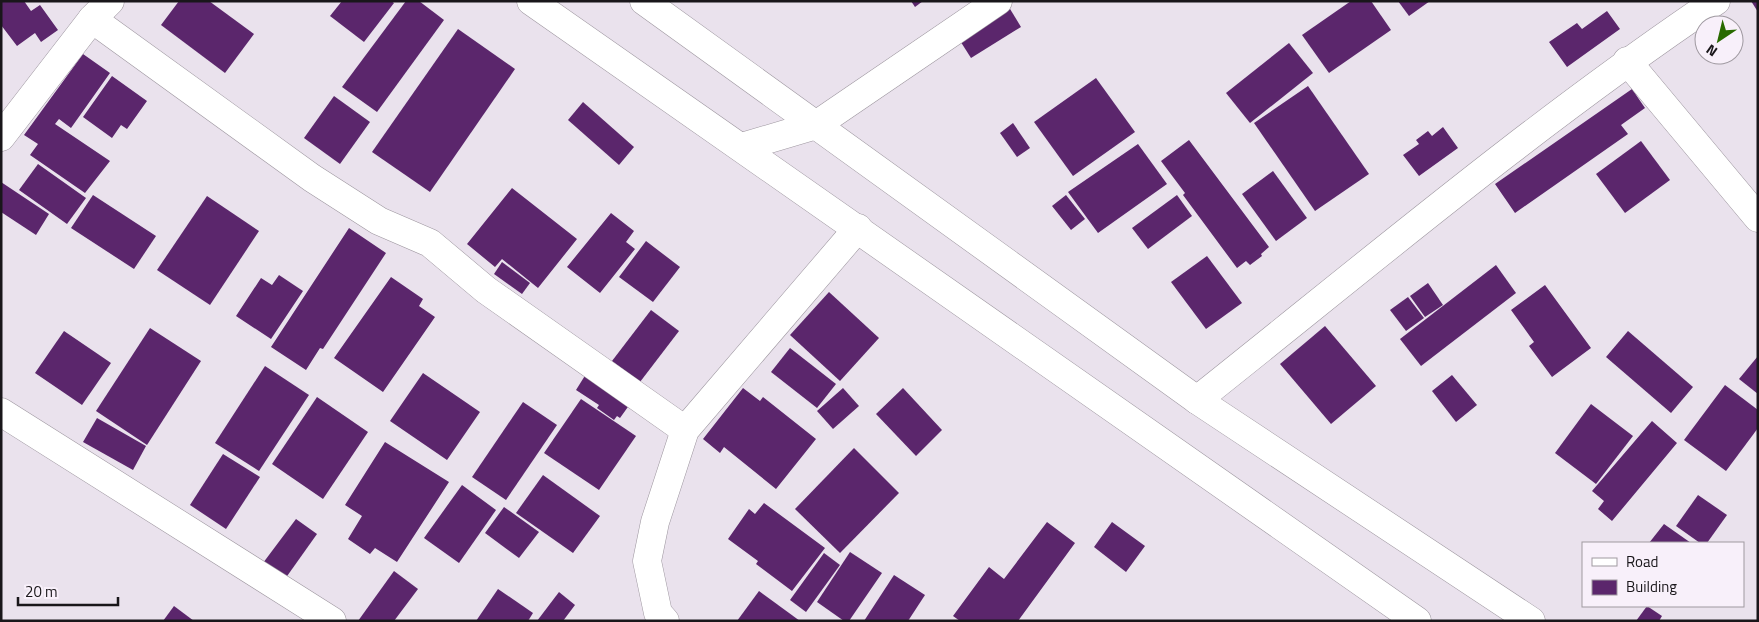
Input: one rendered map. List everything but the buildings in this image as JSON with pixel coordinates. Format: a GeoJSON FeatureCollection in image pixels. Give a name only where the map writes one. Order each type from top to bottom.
{"type":"FeatureCollection","features":[{"type":"Feature","properties":{"kind":"street"},"geometry":{"type":"LineString","coordinates":[[531,1],[1417,621]]}},
{"type":"Feature","properties":{"kind":"street"},"geometry":{"type":"LineString","coordinates":[[644,1],[1197,400],[1531,621]]}},
{"type":"Feature","properties":{"kind":"street"},"geometry":{"type":"LineString","coordinates":[[742,147],[816,125],[998,1]]}},
{"type":"Feature","properties":{"kind":"street"},"geometry":{"type":"LineString","coordinates":[[1197,400],[1490,166],[1627,61],[1716,1]]}},
{"type":"Feature","properties":{"kind":"street"},"geometry":{"type":"LineString","coordinates":[[1,137],[101,10],[312,178],[380,221],[430,243],[486,290],[685,430]]}},
{"type":"Feature","properties":{"kind":"street"},"geometry":{"type":"LineString","coordinates":[[1627,61],[1758,218]]}},
{"type":"Feature","properties":{"kind":"street"},"geometry":{"type":"LineString","coordinates":[[665,621],[658,613],[647,561],[655,522],[685,430],[858,228]]}},
{"type":"Feature","properties":{"kind":"street"},"geometry":{"type":"LineString","coordinates":[[1,412],[332,621]]}}]}
